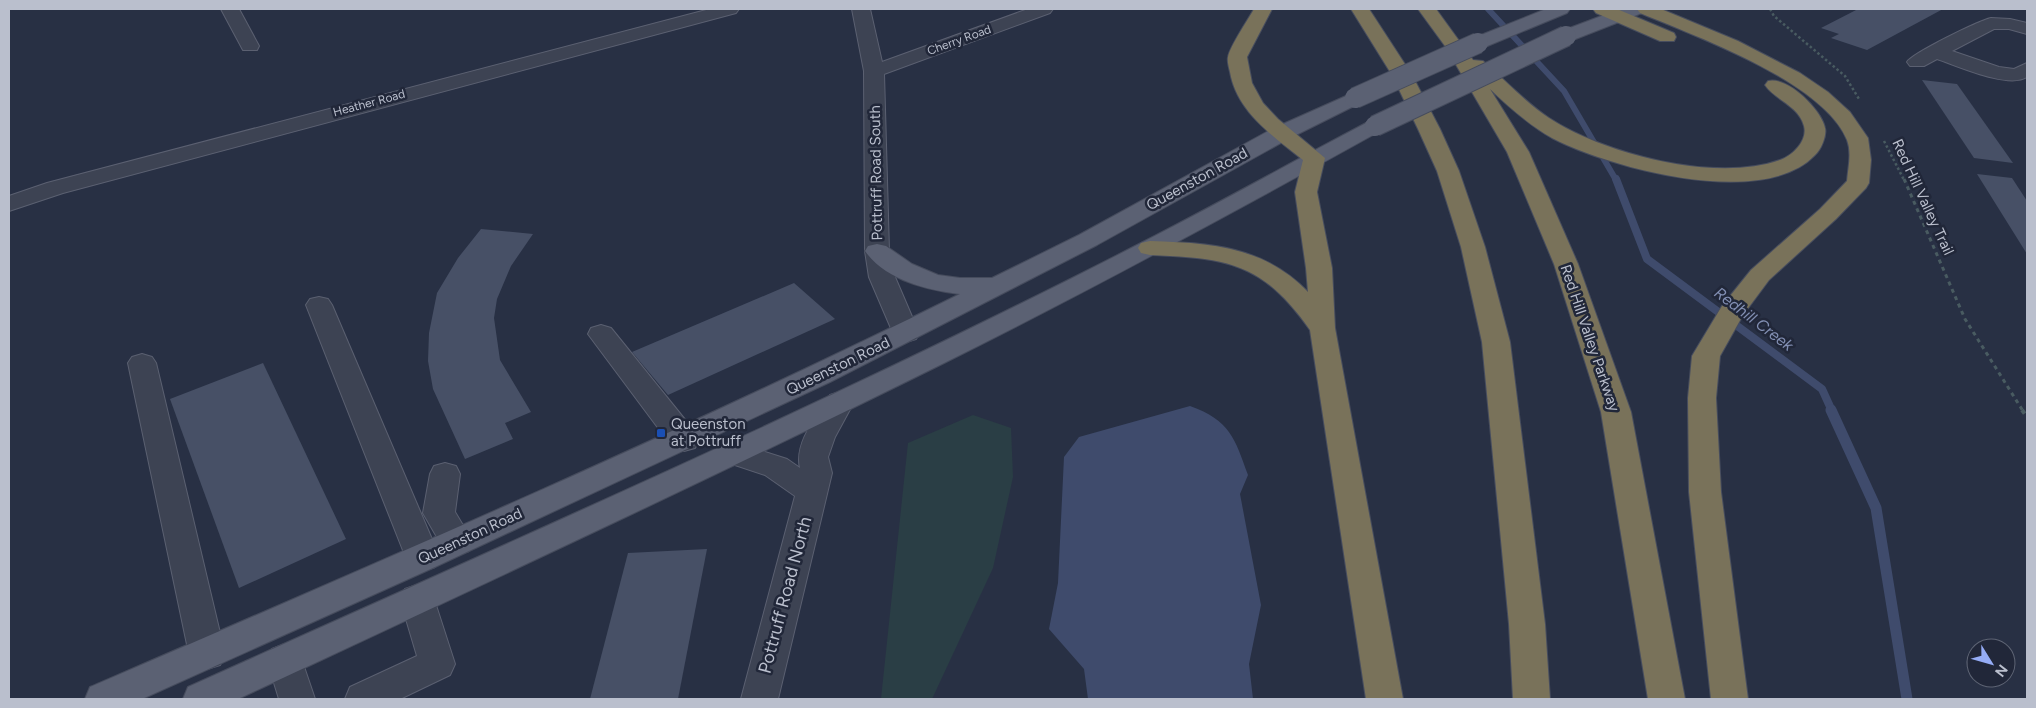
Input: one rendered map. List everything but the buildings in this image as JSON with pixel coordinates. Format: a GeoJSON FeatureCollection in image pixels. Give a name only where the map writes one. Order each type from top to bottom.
{"type":"FeatureCollection","features":[{"type":"Feature","properties":{"kind":"highway"},"geometry":{"type":"LineString","coordinates":[[1263,9],[1237,57],[1242,82],[1248,97],[1264,117],[1314,158],[1306,192],[1319,268],[1323,330],[1385,699]]}},
{"type":"Feature","properties":{"kind":"highway"},"geometry":{"type":"LineString","coordinates":[[1360,9],[1402,75],[1429,128],[1448,171],[1473,247],[1496,342],[1527,624],[1532,699]]}},
{"type":"Feature","properties":{"kind":"highway","name":"Red Hill Valley Parkway"},"geometry":{"type":"LineString","coordinates":[[1427,9],[1454,45],[1518,152],[1566,264],[1616,412],[1667,699]]}},
{"type":"Feature","properties":{"kind":"highway"},"geometry":{"type":"LineString","coordinates":[[1646,9],[1744,52],[1800,82],[1840,113],[1858,140],[1858,183],[1828,214],[1760,275],[1731,312],[1706,356],[1702,398],[1705,492],[1730,699]]}},
{"type":"Feature","properties":{"kind":"highway"},"geometry":{"type":"LineString","coordinates":[[1454,45],[1531,114],[1559,131],[1607,153],[1656,167],[1738,175],[1781,168],[1798,160],[1810,151],[1816,127],[1804,108],[1782,90],[1737,67],[1610,12]]}},
{"type":"Feature","properties":{"kind":"highway"},"geometry":{"type":"LineString","coordinates":[[1150,248],[1202,249],[1252,262],[1275,274],[1289,286],[1306,303],[1323,330]]}},
{"type":"Feature","properties":{"kind":"main road"},"geometry":{"type":"LineString","coordinates":[[201,699],[734,453],[1150,248],[1376,126],[1566,36],[1610,12],[1636,9]]}},
{"type":"Feature","properties":{"kind":"main road","name":"Queenston Road"},"geometry":{"type":"LineString","coordinates":[[103,699],[423,558],[684,440],[906,332],[1088,240],[1282,133],[1355,98],[1553,12]]}},
{"type":"Feature","properties":{"kind":"main road"},"geometry":{"type":"LineString","coordinates":[[877,251],[902,270],[940,284],[970,288],[1000,285]]}},
{"type":"Feature","properties":{"kind":"street"},"geometry":{"type":"LineString","coordinates":[[230,9],[250,46]]}},
{"type":"Feature","properties":{"kind":"street","name":"Heather Road"},"geometry":{"type":"LineString","coordinates":[[9,204],[55,188],[730,9]]}},
{"type":"Feature","properties":{"kind":"street","name":"Pottruff Road South"},"geometry":{"type":"LineString","coordinates":[[861,9],[874,71],[877,251],[882,277],[906,332]]}},
{"type":"Feature","properties":{"kind":"street","name":"Cherry Road"},"geometry":{"type":"LineString","coordinates":[[874,71],[1044,9]]}},
{"type":"Feature","properties":{"kind":"street"},"geometry":{"type":"LineString","coordinates":[[1917,62],[1991,23],[2010,24],[2027,29]]}},
{"type":"Feature","properties":{"kind":"street"},"geometry":{"type":"LineString","coordinates":[[1934,52],[1996,72],[2016,75],[2027,69]]}},
{"type":"Feature","properties":{"kind":"street"},"geometry":{"type":"LineString","coordinates":[[319,305],[423,558]]}},
{"type":"Feature","properties":{"kind":"street"},"geometry":{"type":"LineString","coordinates":[[601,334],[684,440]]}},
{"type":"Feature","properties":{"kind":"street"},"geometry":{"type":"LineString","coordinates":[[142,363],[207,654]]}},
{"type":"Feature","properties":{"kind":"street","name":"Pottruff Road North"},"geometry":{"type":"LineString","coordinates":[[759,699],[817,473],[814,457],[820,437],[840,402]]}},
{"type":"Feature","properties":{"kind":"street"},"geometry":{"type":"LineString","coordinates":[[734,453],[776,467],[812,492]]}},
{"type":"Feature","properties":{"kind":"street"},"geometry":{"type":"LineString","coordinates":[[445,474],[439,513],[457,542]]}},
{"type":"Feature","properties":{"kind":"street"},"geometry":{"type":"LineString","coordinates":[[363,699],[437,664],[417,599]]}},
{"type":"Feature","properties":{"kind":"street"},"geometry":{"type":"LineString","coordinates":[[285,660],[297,699]]}},
{"type":"Feature","properties":{"kind":"path"},"geometry":{"type":"LineString","coordinates":[[1770,9],[1774,16],[1845,76],[1860,100]]}},
{"type":"Feature","properties":{"kind":"path","name":"Red Hill Valley Trail"},"geometry":{"type":"LineString","coordinates":[[1879,132],[1894,157],[1965,319],[2027,417]]}},
{"type":"Feature","properties":{"kind":"shaded area"},"geometry":{"type":"Polygon","coordinates":[[[973,415],[1011,428],[1013,477],[993,568],[932,699],[881,699],[908,443],[973,415]]]}},
{"type":"Feature","properties":{"kind":"water"},"geometry":{"type":"Polygon","coordinates":[[[1190,406],[1223,424],[1239,451],[1248,475],[1240,494],[1261,605],[1249,664],[1253,699],[1088,699],[1084,669],[1049,629],[1058,583],[1064,457],[1079,437],[1190,406]]]}},
{"type":"Feature","properties":{"kind":"waterway","name":"Redhill Creek"},"geometry":{"type":"LineString","coordinates":[[1488,9],[1564,91],[1616,180]]}},
{"type":"Feature","properties":{"kind":"waterway","name":"Redhill Creek"},"geometry":{"type":"LineString","coordinates":[[1616,179],[1647,259],[1822,389],[1832,411]]}},
{"type":"Feature","properties":{"kind":"waterway","name":"Redhill Creek"},"geometry":{"type":"LineString","coordinates":[[1831,410],[1876,508],[1907,699]]}},
{"type":"Feature","properties":{"kind":"place","name":"Queenston at Pottruff"},"geometry":{"type":"Point","coordinates":[661,433]}}]}
